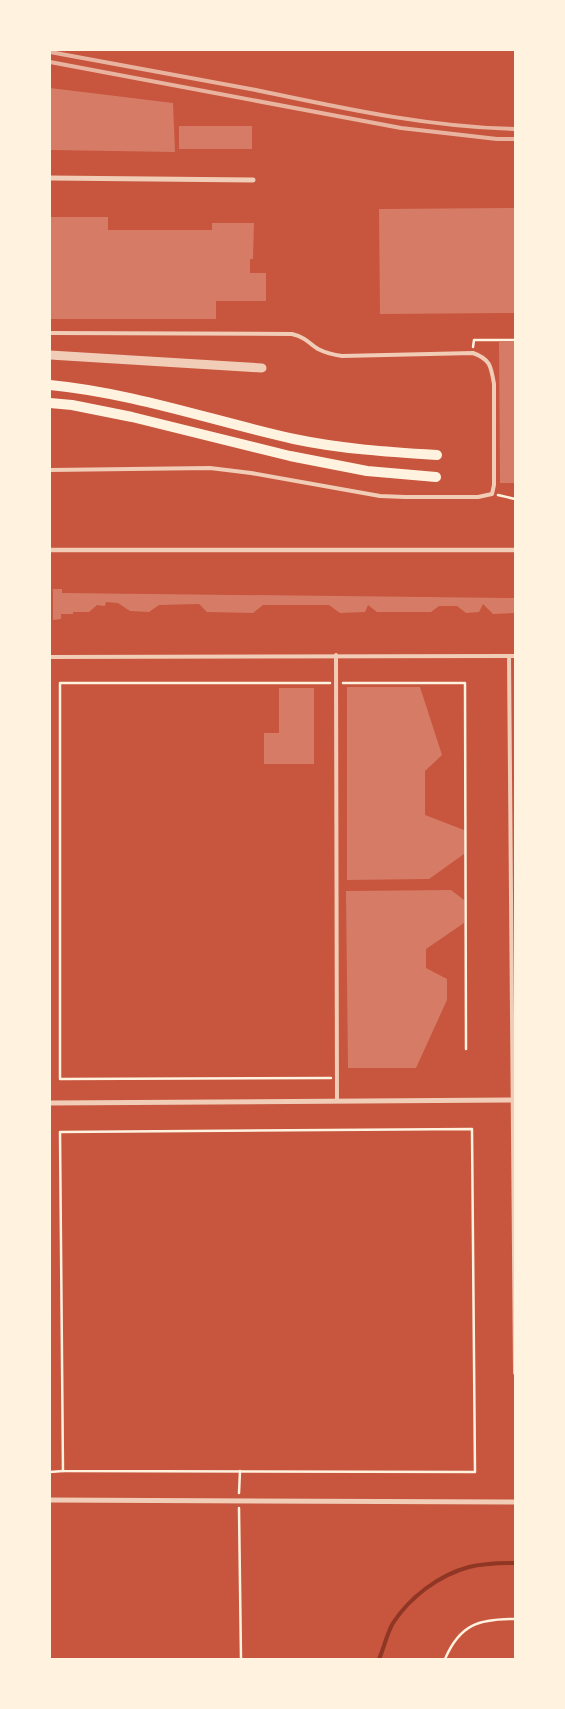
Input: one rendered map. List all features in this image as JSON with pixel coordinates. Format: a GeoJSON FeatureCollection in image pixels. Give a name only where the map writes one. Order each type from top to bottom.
{"type":"FeatureCollection","features":[{"type":"Feature","properties":{"kind":"main road"},"geometry":{"type":"LineString","coordinates":[[50,385],[73,387],[136,399],[295,440],[371,451],[437,455]]}},
{"type":"Feature","properties":{"kind":"main road"},"geometry":{"type":"LineString","coordinates":[[50,403],[72,405],[132,417],[290,456],[367,471],[436,477]]}},
{"type":"Feature","properties":{"kind":"street"},"geometry":{"type":"LineString","coordinates":[[50,178],[253,180]]}},
{"type":"Feature","properties":{"kind":"street"},"geometry":{"type":"LineString","coordinates":[[50,355],[262,368]]}},
{"type":"Feature","properties":{"kind":"street"},"geometry":{"type":"LineString","coordinates":[[50,550],[515,550]]}},
{"type":"Feature","properties":{"kind":"street"},"geometry":{"type":"LineString","coordinates":[[50,1103],[513,1100]]}},
{"type":"Feature","properties":{"kind":"street"},"geometry":{"type":"LineString","coordinates":[[50,1500],[515,1502]]}},
{"type":"Feature","properties":{"kind":"lane"},"geometry":{"type":"LineString","coordinates":[[50,333],[292,334],[302,337],[328,354],[342,356],[473,353],[485,357],[492,368],[493,376],[494,485],[492,494],[478,497],[405,497],[380,496],[251,473],[210,468],[50,470]]}},
{"type":"Feature","properties":{"kind":"lane"},"geometry":{"type":"LineString","coordinates":[[336,655],[337,1101]]}},
{"type":"Feature","properties":{"kind":"lane"},"geometry":{"type":"LineString","coordinates":[[509,656],[515,1373]]}},
{"type":"Feature","properties":{"kind":"lane"},"geometry":{"type":"LineString","coordinates":[[50,657],[515,656]]}},
{"type":"Feature","properties":{"kind":"path"},"geometry":{"type":"LineString","coordinates":[[473,353],[474,340],[515,340]]}},
{"type":"Feature","properties":{"kind":"path"},"geometry":{"type":"LineString","coordinates":[[492,494],[515,498]]}},
{"type":"Feature","properties":{"kind":"path"},"geometry":{"type":"LineString","coordinates":[[337,1078],[60,1079],[60,682],[465,682],[466,1049]]}},
{"type":"Feature","properties":{"kind":"path"},"geometry":{"type":"LineString","coordinates":[[50,1472],[476,1472],[472,1128],[60,1132],[63,1471]]}},
{"type":"Feature","properties":{"kind":"path"},"geometry":{"type":"LineString","coordinates":[[240,1471],[241,1659]]}},
{"type":"Feature","properties":{"kind":"path"},"geometry":{"type":"LineString","coordinates":[[445,1659],[452,1643],[473,1624],[502,1619],[515,1619]]}},
{"type":"Feature","properties":{"kind":"building"},"geometry":{"type":"Polygon","coordinates":[[[50,88],[173,103],[175,152],[50,150],[50,88]]]}},
{"type":"Feature","properties":{"kind":"building"},"geometry":{"type":"Polygon","coordinates":[[[179,126],[252,126],[252,149],[179,149],[179,126]]]}},
{"type":"Feature","properties":{"kind":"building"},"geometry":{"type":"Polygon","coordinates":[[[515,208],[515,313],[380,314],[379,209],[515,208]]]}},
{"type":"Feature","properties":{"kind":"building"},"geometry":{"type":"Polygon","coordinates":[[[50,217],[108,217],[108,230],[212,230],[212,223],[254,223],[253,259],[250,259],[250,273],[266,273],[266,301],[216,301],[216,319],[50,319],[50,217]]]}},
{"type":"Feature","properties":{"kind":"building"},"geometry":{"type":"Polygon","coordinates":[[[499,342],[515,342],[515,483],[500,483],[499,342]]]}},
{"type":"Feature","properties":{"kind":"building"},"geometry":{"type":"Polygon","coordinates":[[[53,589],[62,589],[62,593],[515,598],[515,613],[493,614],[483,604],[479,612],[466,613],[457,606],[439,606],[431,612],[377,612],[368,605],[365,612],[340,613],[329,605],[263,605],[253,613],[207,612],[199,604],[159,605],[149,612],[130,611],[118,603],[106,602],[105,606],[97,605],[89,612],[61,614],[61,619],[53,620],[53,589]]]}},
{"type":"Feature","properties":{"kind":"building"},"geometry":{"type":"Polygon","coordinates":[[[347,687],[420,687],[442,755],[425,771],[425,815],[464,830],[464,854],[429,879],[347,880],[347,687]]]}},
{"type":"Feature","properties":{"kind":"building"},"geometry":{"type":"Polygon","coordinates":[[[279,688],[314,688],[314,764],[264,764],[264,733],[279,733],[279,688]]]}},
{"type":"Feature","properties":{"kind":"building"},"geometry":{"type":"Polygon","coordinates":[[[451,890],[464,900],[464,923],[426,949],[426,968],[447,979],[447,1000],[416,1068],[348,1068],[346,891],[451,890]]]}},
{"type":"Feature","properties":{"kind":"waterway"},"geometry":{"type":"LineString","coordinates":[[379,1659],[393,1623],[408,1604],[426,1588],[447,1575],[469,1567],[486,1564],[515,1563]]}},
{"type":"Feature","properties":{"kind":"railway"},"geometry":{"type":"LineString","coordinates":[[50,52],[385,116],[450,125],[515,129]]}},
{"type":"Feature","properties":{"kind":"railway"},"geometry":{"type":"LineString","coordinates":[[50,62],[401,128],[497,139],[515,139]]}}]}
